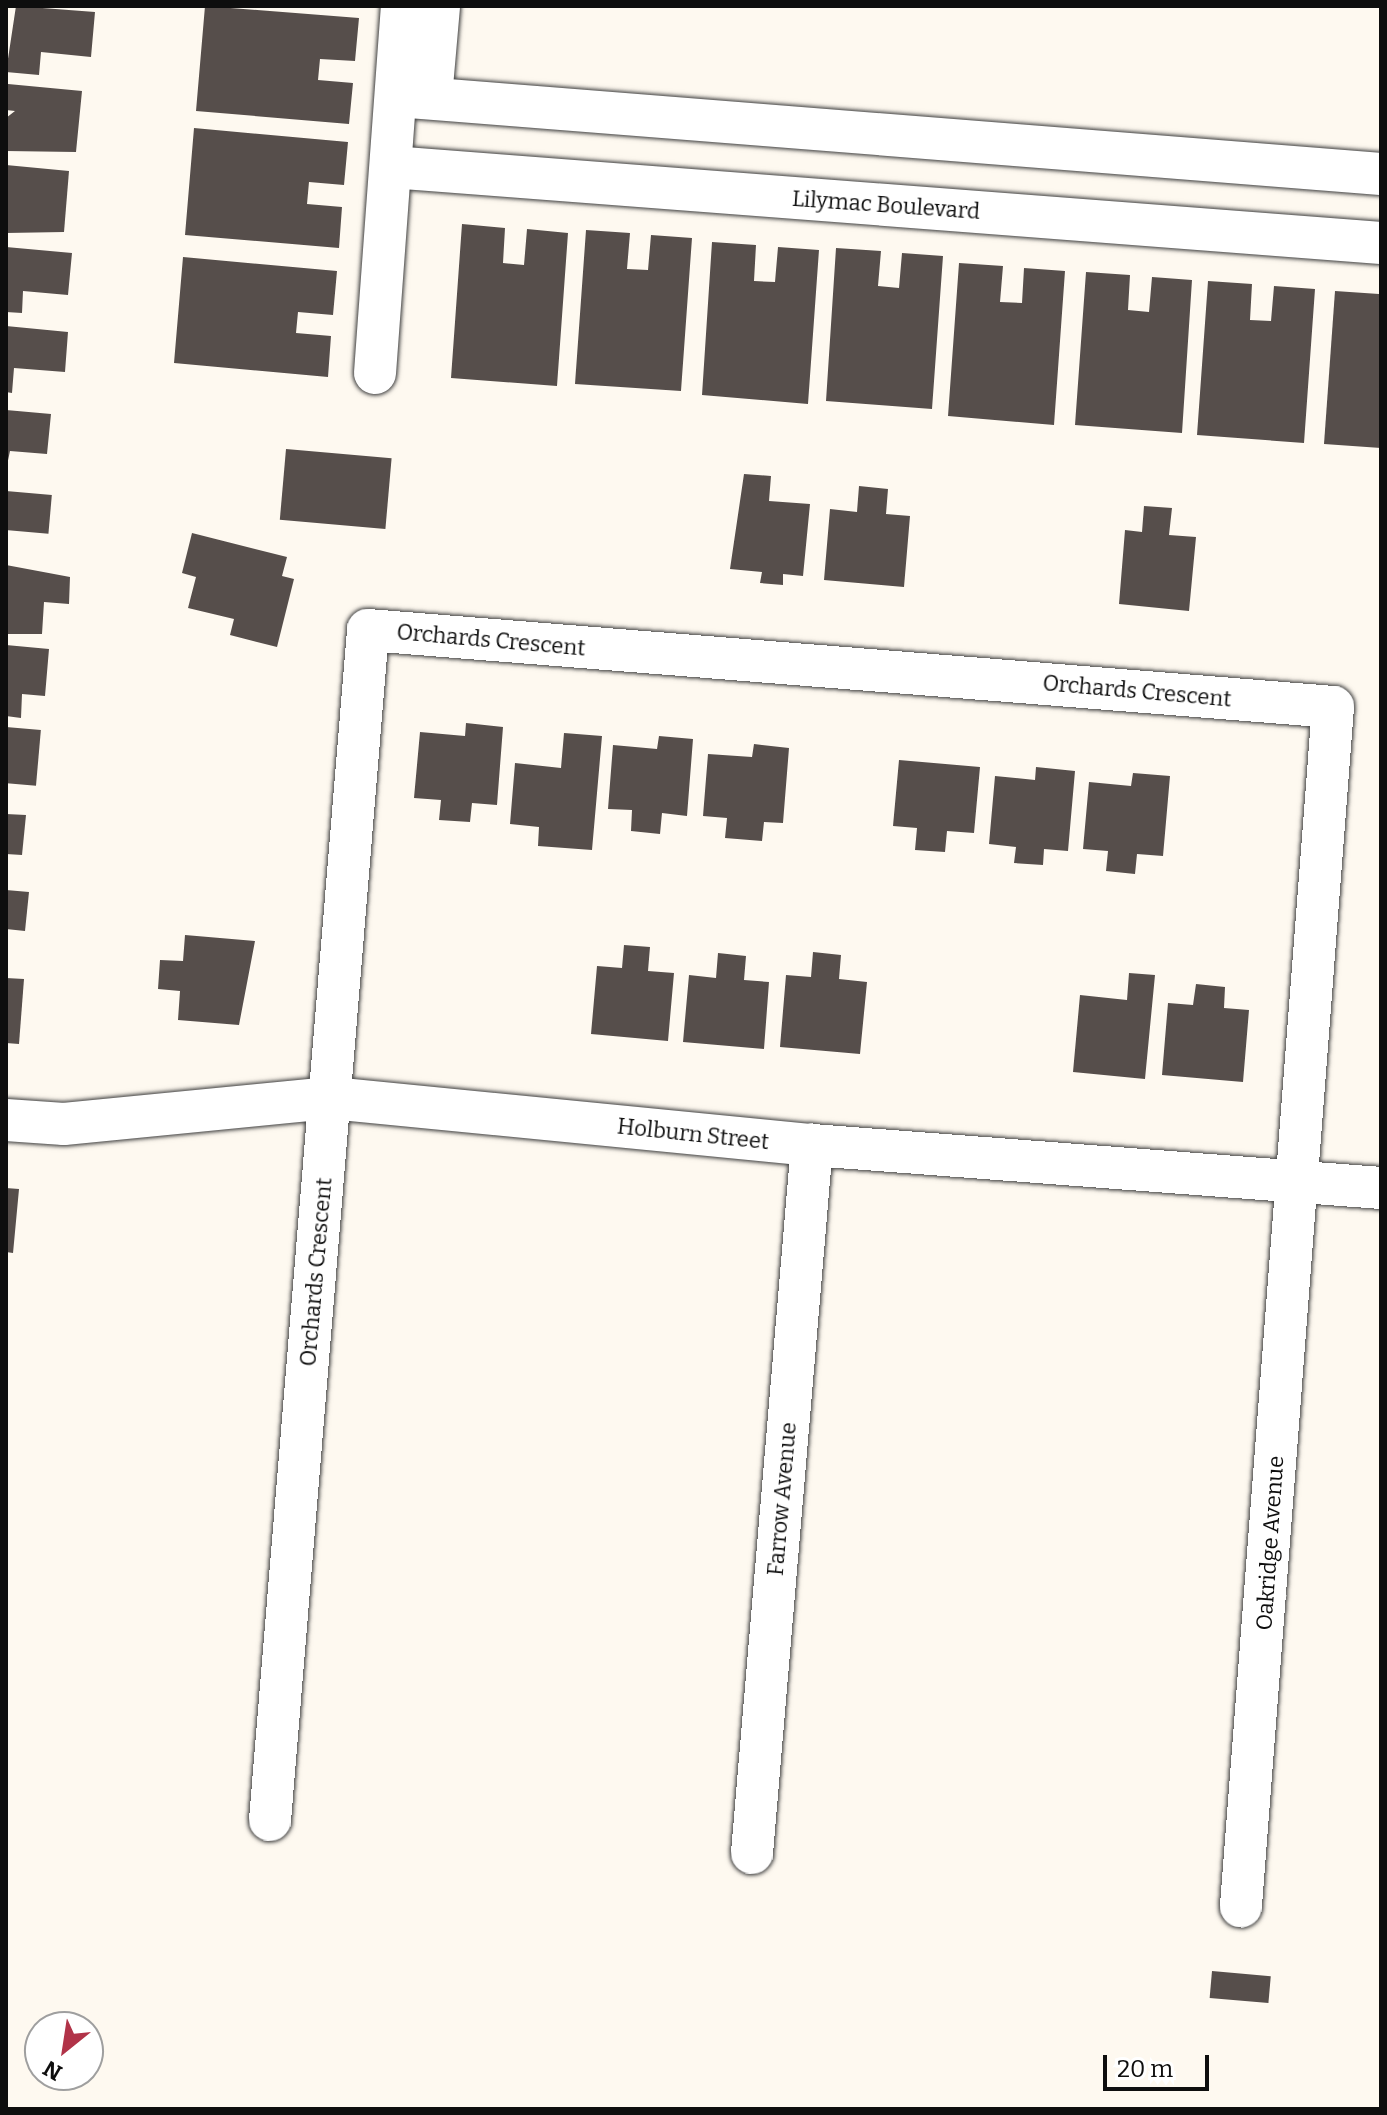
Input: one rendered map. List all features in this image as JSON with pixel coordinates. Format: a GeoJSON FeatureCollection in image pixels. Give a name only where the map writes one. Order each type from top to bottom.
{"type":"FeatureCollection","features":[{"type":"Feature","properties":{"kind":"street"},"geometry":{"type":"LineString","coordinates":[[402,6],[414,97]]}},
{"type":"Feature","properties":{"kind":"street"},"geometry":{"type":"LineString","coordinates":[[375,373],[391,167],[439,6]]}},
{"type":"Feature","properties":{"kind":"street"},"geometry":{"type":"LineString","coordinates":[[414,97],[1381,174]]}},
{"type":"Feature","properties":{"kind":"street","name":"Lilymac Boulevard"},"geometry":{"type":"LineString","coordinates":[[391,167],[1381,243]]}},
{"type":"Feature","properties":{"kind":"street","name":"Orchards Crescent"},"geometry":{"type":"LineString","coordinates":[[270,1820],[368,630],[1333,707],[1299,1179]]}},
{"type":"Feature","properties":{"kind":"street","name":"Holburn Street"},"geometry":{"type":"LineString","coordinates":[[6,1120],[64,1124],[331,1098],[812,1145],[1299,1179],[1381,1188]]}},
{"type":"Feature","properties":{"kind":"street","name":"Farrow Avenue"},"geometry":{"type":"LineString","coordinates":[[752,1853],[812,1145]]}},
{"type":"Feature","properties":{"kind":"street","name":"Oakridge Avenue"},"geometry":{"type":"LineString","coordinates":[[1241,1906],[1299,1179]]}},
{"type":"Feature","properties":{"kind":"building"},"geometry":{"type":"Polygon","coordinates":[[[16,6],[95,12],[91,57],[41,52],[39,75],[6,72],[16,6]]]}},
{"type":"Feature","properties":{"kind":"building"},"geometry":{"type":"Polygon","coordinates":[[[205,6],[359,18],[355,61],[320,59],[318,80],[353,83],[349,124],[196,111],[205,6]]]}},
{"type":"Feature","properties":{"kind":"building"},"geometry":{"type":"Polygon","coordinates":[[[8,84],[82,91],[76,152],[6,151],[6,118],[15,111],[6,110],[8,84]]]}},
{"type":"Feature","properties":{"kind":"building"},"geometry":{"type":"Polygon","coordinates":[[[194,128],[348,142],[344,185],[309,182],[307,204],[342,207],[339,248],[185,235],[194,128]]]}},
{"type":"Feature","properties":{"kind":"building"},"geometry":{"type":"Polygon","coordinates":[[[6,165],[69,171],[64,232],[6,233],[6,165]]]}},
{"type":"Feature","properties":{"kind":"building"},"geometry":{"type":"Polygon","coordinates":[[[462,224],[505,228],[503,263],[524,265],[527,229],[568,233],[557,386],[451,378],[462,224]]]}},
{"type":"Feature","properties":{"kind":"building"},"geometry":{"type":"Polygon","coordinates":[[[586,230],[630,233],[627,269],[648,270],[651,235],[692,238],[681,391],[575,384],[586,230]]]}},
{"type":"Feature","properties":{"kind":"building"},"geometry":{"type":"Polygon","coordinates":[[[712,242],[756,245],[754,281],[775,282],[778,247],[819,250],[808,404],[702,395],[712,242]]]}},
{"type":"Feature","properties":{"kind":"building"},"geometry":{"type":"Polygon","coordinates":[[[6,247],[72,253],[68,295],[23,291],[22,313],[6,312],[6,247]]]}},
{"type":"Feature","properties":{"kind":"building"},"geometry":{"type":"Polygon","coordinates":[[[836,248],[881,251],[878,286],[899,288],[902,253],[943,256],[932,409],[826,401],[836,248]]]}},
{"type":"Feature","properties":{"kind":"building"},"geometry":{"type":"Polygon","coordinates":[[[183,257],[337,271],[333,315],[298,312],[296,333],[331,336],[328,377],[174,363],[183,257]]]}},
{"type":"Feature","properties":{"kind":"building"},"geometry":{"type":"Polygon","coordinates":[[[959,263],[1003,266],[1000,302],[1022,303],[1024,268],[1065,271],[1054,425],[948,416],[959,263]]]}},
{"type":"Feature","properties":{"kind":"building"},"geometry":{"type":"Polygon","coordinates":[[[1086,272],[1130,275],[1128,310],[1149,312],[1152,277],[1192,280],[1182,433],[1075,425],[1086,272]]]}},
{"type":"Feature","properties":{"kind":"building"},"geometry":{"type":"Polygon","coordinates":[[[1208,281],[1252,284],[1250,320],[1271,321],[1274,286],[1315,289],[1304,443],[1197,435],[1208,281]]]}},
{"type":"Feature","properties":{"kind":"building"},"geometry":{"type":"Polygon","coordinates":[[[1335,291],[1379,294],[1381,448],[1324,444],[1335,291]]]}},
{"type":"Feature","properties":{"kind":"building"},"geometry":{"type":"Polygon","coordinates":[[[6,326],[68,332],[65,372],[14,368],[12,393],[6,392],[6,326]]]}},
{"type":"Feature","properties":{"kind":"building"},"geometry":{"type":"Polygon","coordinates":[[[6,410],[51,414],[47,454],[10,451],[6,470],[6,410]]]}},
{"type":"Feature","properties":{"kind":"building"},"geometry":{"type":"Polygon","coordinates":[[[286,449],[392,458],[385,529],[280,520],[286,449]]]}},
{"type":"Feature","properties":{"kind":"building"},"geometry":{"type":"Polygon","coordinates":[[[744,474],[771,476],[769,501],[810,504],[803,576],[783,574],[783,585],[760,583],[762,572],[730,569],[744,474]]]}},
{"type":"Feature","properties":{"kind":"building"},"geometry":{"type":"Polygon","coordinates":[[[859,486],[888,489],[886,514],[910,516],[904,587],[824,580],[830,509],[857,512],[859,486]]]}},
{"type":"Feature","properties":{"kind":"building"},"geometry":{"type":"Polygon","coordinates":[[[6,491],[52,495],[48,534],[6,530],[6,491]]]}},
{"type":"Feature","properties":{"kind":"building"},"geometry":{"type":"Polygon","coordinates":[[[1144,506],[1172,508],[1169,535],[1196,537],[1189,611],[1119,604],[1125,530],[1142,532],[1144,506]]]}},
{"type":"Feature","properties":{"kind":"building"},"geometry":{"type":"Polygon","coordinates":[[[192,533],[287,557],[282,576],[294,579],[277,647],[230,635],[234,619],[188,608],[196,577],[182,573],[192,533]]]}},
{"type":"Feature","properties":{"kind":"building"},"geometry":{"type":"Polygon","coordinates":[[[6,565],[70,577],[69,604],[44,602],[42,634],[6,634],[6,565]]]}},
{"type":"Feature","properties":{"kind":"building"},"geometry":{"type":"Polygon","coordinates":[[[6,645],[49,649],[45,696],[22,694],[21,718],[6,716],[6,645]]]}},
{"type":"Feature","properties":{"kind":"building"},"geometry":{"type":"Polygon","coordinates":[[[466,723],[503,727],[497,805],[472,803],[470,822],[439,820],[441,800],[414,798],[420,732],[465,736],[466,723]]]}},
{"type":"Feature","properties":{"kind":"building"},"geometry":{"type":"Polygon","coordinates":[[[6,727],[41,730],[36,786],[6,783],[6,727]]]}},
{"type":"Feature","properties":{"kind":"building"},"geometry":{"type":"Polygon","coordinates":[[[564,733],[602,736],[592,850],[538,846],[539,827],[510,824],[515,763],[561,768],[564,733]]]}},
{"type":"Feature","properties":{"kind":"building"},"geometry":{"type":"Polygon","coordinates":[[[659,736],[693,739],[687,816],[662,813],[660,834],[631,831],[632,810],[608,809],[613,745],[657,749],[659,736]]]}},
{"type":"Feature","properties":{"kind":"building"},"geometry":{"type":"Polygon","coordinates":[[[754,744],[789,748],[783,823],[764,822],[762,841],[725,838],[727,818],[703,816],[708,754],[752,757],[754,744]]]}},
{"type":"Feature","properties":{"kind":"building"},"geometry":{"type":"Polygon","coordinates":[[[899,760],[980,767],[974,833],[947,831],[945,852],[915,850],[917,828],[893,826],[899,760]]]}},
{"type":"Feature","properties":{"kind":"building"},"geometry":{"type":"Polygon","coordinates":[[[1036,767],[1075,771],[1068,851],[1044,849],[1043,865],[1014,863],[1016,847],[989,844],[995,776],[1035,780],[1036,767]]]}},
{"type":"Feature","properties":{"kind":"building"},"geometry":{"type":"Polygon","coordinates":[[[1133,773],[1170,776],[1163,856],[1137,854],[1135,874],[1106,871],[1108,851],[1083,849],[1089,782],[1131,786],[1133,773]]]}},
{"type":"Feature","properties":{"kind":"building"},"geometry":{"type":"Polygon","coordinates":[[[6,814],[26,815],[22,855],[6,854],[6,814]]]}},
{"type":"Feature","properties":{"kind":"building"},"geometry":{"type":"Polygon","coordinates":[[[6,890],[29,892],[25,931],[6,929],[6,890]]]}},
{"type":"Feature","properties":{"kind":"building"},"geometry":{"type":"Polygon","coordinates":[[[185,935],[255,941],[239,1025],[178,1020],[180,991],[158,989],[160,960],[183,961],[185,935]]]}},
{"type":"Feature","properties":{"kind":"building"},"geometry":{"type":"Polygon","coordinates":[[[624,945],[650,947],[648,971],[674,973],[668,1041],[591,1034],[597,966],[622,968],[624,945]]]}},
{"type":"Feature","properties":{"kind":"building"},"geometry":{"type":"Polygon","coordinates":[[[813,952],[841,955],[839,979],[867,982],[860,1054],[780,1047],[786,975],[811,977],[813,952]]]}},
{"type":"Feature","properties":{"kind":"building"},"geometry":{"type":"Polygon","coordinates":[[[718,953],[746,956],[744,980],[769,982],[764,1049],[683,1042],[689,975],[716,978],[718,953]]]}},
{"type":"Feature","properties":{"kind":"building"},"geometry":{"type":"Polygon","coordinates":[[[1129,973],[1155,975],[1145,1079],[1073,1072],[1080,995],[1127,1000],[1129,973]]]}},
{"type":"Feature","properties":{"kind":"building"},"geometry":{"type":"Polygon","coordinates":[[[6,978],[24,979],[19,1044],[6,1043],[6,978]]]}},
{"type":"Feature","properties":{"kind":"building"},"geometry":{"type":"Polygon","coordinates":[[[1196,984],[1225,987],[1224,1008],[1249,1010],[1243,1082],[1162,1075],[1168,1003],[1193,1005],[1196,984]]]}},
{"type":"Feature","properties":{"kind":"building"},"geometry":{"type":"Polygon","coordinates":[[[6,1188],[19,1189],[13,1253],[6,1252],[6,1188]]]}},
{"type":"Feature","properties":{"kind":"building"},"geometry":{"type":"Polygon","coordinates":[[[1212,1971],[1271,1976],[1268,2003],[1210,1998],[1212,1971]]]}}]}
